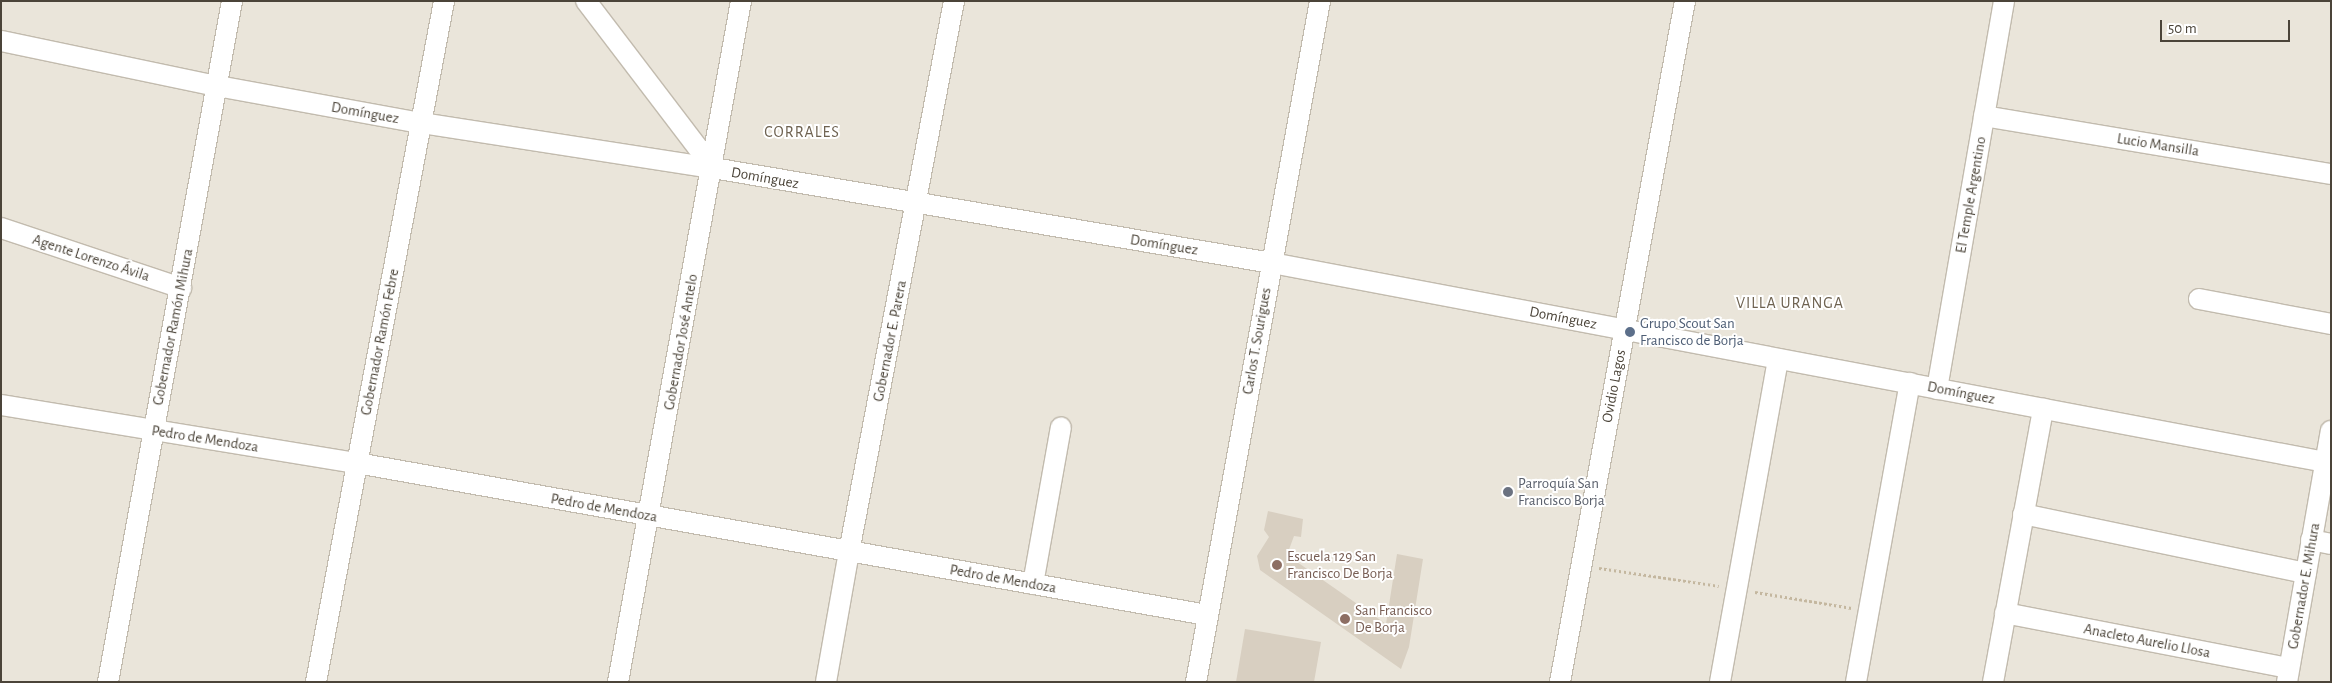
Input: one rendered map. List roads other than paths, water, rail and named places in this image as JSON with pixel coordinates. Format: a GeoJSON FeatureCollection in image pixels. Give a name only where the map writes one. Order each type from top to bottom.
{"type":"FeatureCollection","features":[{"type":"Feature","properties":{"kind":"street","name":"Gobernador Ramón Mihura"},"geometry":{"type":"LineString","coordinates":[[108,682],[232,1]]}},
{"type":"Feature","properties":{"kind":"street","name":"Gobernador Ramón Febre"},"geometry":{"type":"LineString","coordinates":[[316,682],[444,1]]}},
{"type":"Feature","properties":{"kind":"street"},"geometry":{"type":"LineString","coordinates":[[586,1],[713,168]]}},
{"type":"Feature","properties":{"kind":"street","name":"Gobernador José Antelo"},"geometry":{"type":"LineString","coordinates":[[618,682],[713,168],[741,1]]}},
{"type":"Feature","properties":{"kind":"street","name":"Gobernador E. Parera"},"geometry":{"type":"LineString","coordinates":[[826,682],[848,552],[954,1]]}},
{"type":"Feature","properties":{"kind":"street","name":"Carlos T. Sourigues"},"geometry":{"type":"LineString","coordinates":[[1196,682],[1320,1]]}},
{"type":"Feature","properties":{"kind":"street","name":"Ovidio Lagos"},"geometry":{"type":"LineString","coordinates":[[1560,682],[1685,1]]}},
{"type":"Feature","properties":{"kind":"street","name":"El Temple Argentino"},"geometry":{"type":"LineString","coordinates":[[1937,389],[2004,1]]}},
{"type":"Feature","properties":{"kind":"street","name":"Domínguez"},"geometry":{"type":"LineString","coordinates":[[1,41],[217,86],[421,123],[713,168],[1272,263],[2326,462]]}},
{"type":"Feature","properties":{"kind":"street","name":"Lucio Mansilla"},"geometry":{"type":"LineString","coordinates":[[1984,116],[2331,174]]}},
{"type":"Feature","properties":{"kind":"street","name":"Agente Lorenzo Ávila"},"geometry":{"type":"LineString","coordinates":[[1,228],[181,288]]}},
{"type":"Feature","properties":{"kind":"street"},"geometry":{"type":"LineString","coordinates":[[2199,299],[2331,324]]}},
{"type":"Feature","properties":{"kind":"street"},"geometry":{"type":"LineString","coordinates":[[1720,682],[1778,360]]}},
{"type":"Feature","properties":{"kind":"street"},"geometry":{"type":"LineString","coordinates":[[1856,682],[1910,384]]}},
{"type":"Feature","properties":{"kind":"street","name":"Pedro de Mendoza"},"geometry":{"type":"LineString","coordinates":[[1,405],[357,463],[1207,615]]}},
{"type":"Feature","properties":{"kind":"street"},"geometry":{"type":"LineString","coordinates":[[1993,682],[2043,409]]}},
{"type":"Feature","properties":{"kind":"street"},"geometry":{"type":"LineString","coordinates":[[1033,584],[1061,427]]}},
{"type":"Feature","properties":{"kind":"street","name":"Gobernador E. Mihura"},"geometry":{"type":"LineString","coordinates":[[2288,675],[2306,573],[2321,542],[2326,462],[2331,431]]}},
{"type":"Feature","properties":{"kind":"street"},"geometry":{"type":"LineString","coordinates":[[2023,514],[2306,573]]}},
{"type":"Feature","properties":{"kind":"street","name":"Anacleto Aurelio Llosa"},"geometry":{"type":"LineString","coordinates":[[2005,614],[2288,675]]}},
{"type":"Feature","properties":{"kind":"place","name":"Grupo Scout San Francisco de Borja"},"geometry":{"type":"Point","coordinates":[1630,332]}},
{"type":"Feature","properties":{"kind":"place","name":"Parroquía San Francisco Borja"},"geometry":{"type":"Point","coordinates":[1508,492]}},
{"type":"Feature","properties":{"kind":"place","name":"Escuela 129 San Francisco De Borja"},"geometry":{"type":"Point","coordinates":[1277,565]}},
{"type":"Feature","properties":{"kind":"place","name":"San Francisco De Borja"},"geometry":{"type":"Point","coordinates":[1345,619]}},
{"type":"Feature","properties":{"kind":"district","name":"CORRALES"},"geometry":{"type":"Point","coordinates":[802,132]}},
{"type":"Feature","properties":{"kind":"district","name":"VILLA URANGA"},"geometry":{"type":"Point","coordinates":[1790,303]}}]}
